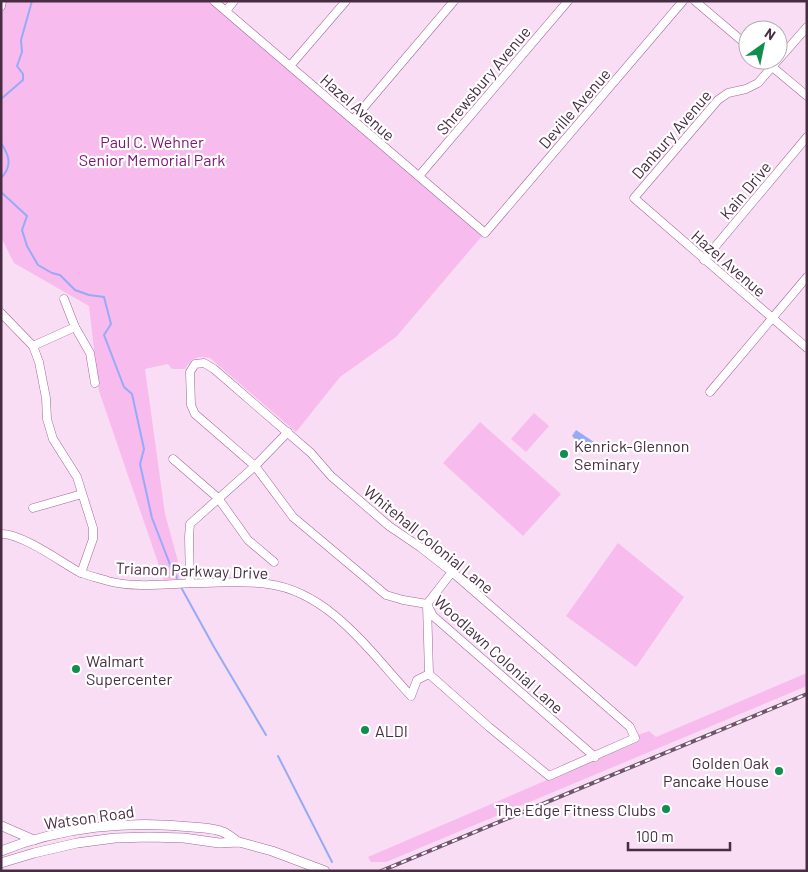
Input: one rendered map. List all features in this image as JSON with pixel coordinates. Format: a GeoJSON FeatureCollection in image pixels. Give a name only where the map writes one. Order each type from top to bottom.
{"type":"FeatureCollection","features":[{"type":"Feature","properties":{"kind":"main road","name":"Watson Road"},"geometry":{"type":"LineString","coordinates":[[1,851],[35,840],[103,827],[152,824],[176,825],[222,831],[239,842],[272,851],[325,871]]}},
{"type":"Feature","properties":{"kind":"main road"},"geometry":{"type":"LineString","coordinates":[[2,826],[35,840]]}},
{"type":"Feature","properties":{"kind":"main road","name":"Watson Road"},"geometry":{"type":"LineString","coordinates":[[1,863],[62,846],[115,838],[184,838],[219,843],[239,842]]}},
{"type":"Feature","properties":{"kind":"street"},"geometry":{"type":"LineString","coordinates":[[1,6],[2,1]]}},
{"type":"Feature","properties":{"kind":"street","name":"Hazel Avenue"},"geometry":{"type":"LineString","coordinates":[[214,1],[485,232]]}},
{"type":"Feature","properties":{"kind":"street"},"geometry":{"type":"LineString","coordinates":[[226,11],[234,1]]}},
{"type":"Feature","properties":{"kind":"street"},"geometry":{"type":"LineString","coordinates":[[290,66],[346,1]]}},
{"type":"Feature","properties":{"kind":"street"},"geometry":{"type":"LineString","coordinates":[[353,120],[454,1]]}},
{"type":"Feature","properties":{"kind":"street","name":"Shrewsbury Avenue"},"geometry":{"type":"LineString","coordinates":[[418,176],[568,1]]}},
{"type":"Feature","properties":{"kind":"street","name":"Deville Avenue"},"geometry":{"type":"LineString","coordinates":[[485,232],[683,1]]}},
{"type":"Feature","properties":{"kind":"street"},"geometry":{"type":"LineString","coordinates":[[695,1],[738,38]]}},
{"type":"Feature","properties":{"kind":"street","name":"Danbury Avenue"},"geometry":{"type":"LineString","coordinates":[[788,49],[807,27]]}},
{"type":"Feature","properties":{"kind":"street","name":"Danbury Avenue"},"geometry":{"type":"LineString","coordinates":[[634,198],[718,100],[728,93],[752,87],[769,70]]}},
{"type":"Feature","properties":{"kind":"street"},"geometry":{"type":"LineString","coordinates":[[776,70],[807,96]]}},
{"type":"Feature","properties":{"kind":"street","name":"Kain Drive"},"geometry":{"type":"LineString","coordinates":[[704,260],[807,137]]}},
{"type":"Feature","properties":{"kind":"street","name":"Hazel Avenue"},"geometry":{"type":"LineString","coordinates":[[634,198],[807,348]]}},
{"type":"Feature","properties":{"kind":"street"},"geometry":{"type":"LineString","coordinates":[[710,392],[807,278]]}},
{"type":"Feature","properties":{"kind":"street"},"geometry":{"type":"LineString","coordinates":[[64,299],[75,327],[90,353],[95,383]]}},
{"type":"Feature","properties":{"kind":"street"},"geometry":{"type":"LineString","coordinates":[[1,313],[34,346],[46,398],[47,419],[53,439],[77,477],[93,528],[93,539],[81,573]]}},
{"type":"Feature","properties":{"kind":"street"},"geometry":{"type":"LineString","coordinates":[[34,346],[75,327]]}},
{"type":"Feature","properties":{"kind":"street","name":"Whitehall Colonial Lane"},"geometry":{"type":"LineString","coordinates":[[204,363],[214,368],[288,432],[311,453],[331,476],[389,526],[452,572],[630,727],[635,738],[595,757]]}},
{"type":"Feature","properties":{"kind":"street","name":"Woodlawn Colonial Lane"},"geometry":{"type":"LineString","coordinates":[[204,363],[195,364],[190,372],[191,406],[195,414],[255,466],[293,517],[386,595],[427,604],[433,616],[595,757]]}},
{"type":"Feature","properties":{"kind":"street"},"geometry":{"type":"LineString","coordinates":[[190,583],[188,537],[190,524],[255,466],[288,432]]}},
{"type":"Feature","properties":{"kind":"street"},"geometry":{"type":"LineString","coordinates":[[173,458],[218,498],[248,540],[274,562]]}},
{"type":"Feature","properties":{"kind":"street"},"geometry":{"type":"LineString","coordinates":[[33,508],[82,494]]}},
{"type":"Feature","properties":{"kind":"street","name":"Trianon Parkway Drive"},"geometry":{"type":"LineString","coordinates":[[1,534],[6,533],[21,539],[81,573],[111,582],[138,584],[242,582],[270,584],[303,594],[324,606],[344,622],[411,696],[417,680],[429,674]]}},
{"type":"Feature","properties":{"kind":"street"},"geometry":{"type":"LineString","coordinates":[[452,572],[427,604],[429,674],[489,728],[549,776],[595,757]]}},
{"type":"Feature","properties":{"kind":"green space","name":"Paul C. Wehner Senior Memorial Park"},"geometry":{"type":"Polygon","coordinates":[[[1,1],[208,1],[482,236],[396,337],[340,377],[296,432],[210,358],[195,358],[185,369],[172,369],[168,364],[145,369],[165,514],[182,576],[179,578],[164,580],[99,391],[89,306],[14,263],[1,237],[1,1]]]}},
{"type":"Feature","properties":{"kind":"green space"},"geometry":{"type":"Polygon","coordinates":[[[534,413],[549,426],[526,452],[511,439],[534,413]]]}},
{"type":"Feature","properties":{"kind":"green space"},"geometry":{"type":"Polygon","coordinates":[[[480,422],[561,494],[523,536],[443,463],[480,422]]]}},
{"type":"Feature","properties":{"kind":"green space"},"geometry":{"type":"Polygon","coordinates":[[[618,543],[684,597],[636,667],[566,616],[618,543]]]}},
{"type":"Feature","properties":{"kind":"green space"},"geometry":{"type":"Polygon","coordinates":[[[807,673],[807,686],[386,862],[371,862],[368,857],[640,740],[638,735],[649,731],[656,737],[807,673]]]}},
{"type":"Feature","properties":{"kind":"water"},"geometry":{"type":"Polygon","coordinates":[[[576,430],[594,442],[586,451],[572,436],[576,430]]]}},
{"type":"Feature","properties":{"kind":"waterway"},"geometry":{"type":"LineString","coordinates":[[1,99],[23,80],[23,74],[17,66],[22,52],[21,40],[32,1]]}},
{"type":"Feature","properties":{"kind":"waterway"},"geometry":{"type":"LineString","coordinates":[[1,143],[8,156],[7,169],[1,178]]}},
{"type":"Feature","properties":{"kind":"waterway"},"geometry":{"type":"LineString","coordinates":[[1,192],[27,216],[22,230],[27,246],[38,265],[60,275],[75,290],[89,295],[104,297],[111,324],[104,335],[124,387],[132,394],[144,449],[140,464],[152,518],[177,578]]}},
{"type":"Feature","properties":{"kind":"waterway"},"geometry":{"type":"LineString","coordinates":[[182,589],[266,735]]}},
{"type":"Feature","properties":{"kind":"waterway"},"geometry":{"type":"LineString","coordinates":[[278,756],[332,862]]}},
{"type":"Feature","properties":{"kind":"railway"},"geometry":{"type":"LineString","coordinates":[[381,871],[807,694]]}},
{"type":"Feature","properties":{"kind":"place","name":"Kenrick-Glennon Seminary"},"geometry":{"type":"Point","coordinates":[564,454]}},
{"type":"Feature","properties":{"kind":"place","name":"Walmart Supercenter"},"geometry":{"type":"Point","coordinates":[76,669]}},
{"type":"Feature","properties":{"kind":"place","name":"ALDI"},"geometry":{"type":"Point","coordinates":[365,730]}},
{"type":"Feature","properties":{"kind":"place","name":"Golden Oak Pancake House"},"geometry":{"type":"Point","coordinates":[779,771]}},
{"type":"Feature","properties":{"kind":"place","name":"The Edge Fitness Clubs"},"geometry":{"type":"Point","coordinates":[666,809]}}]}
